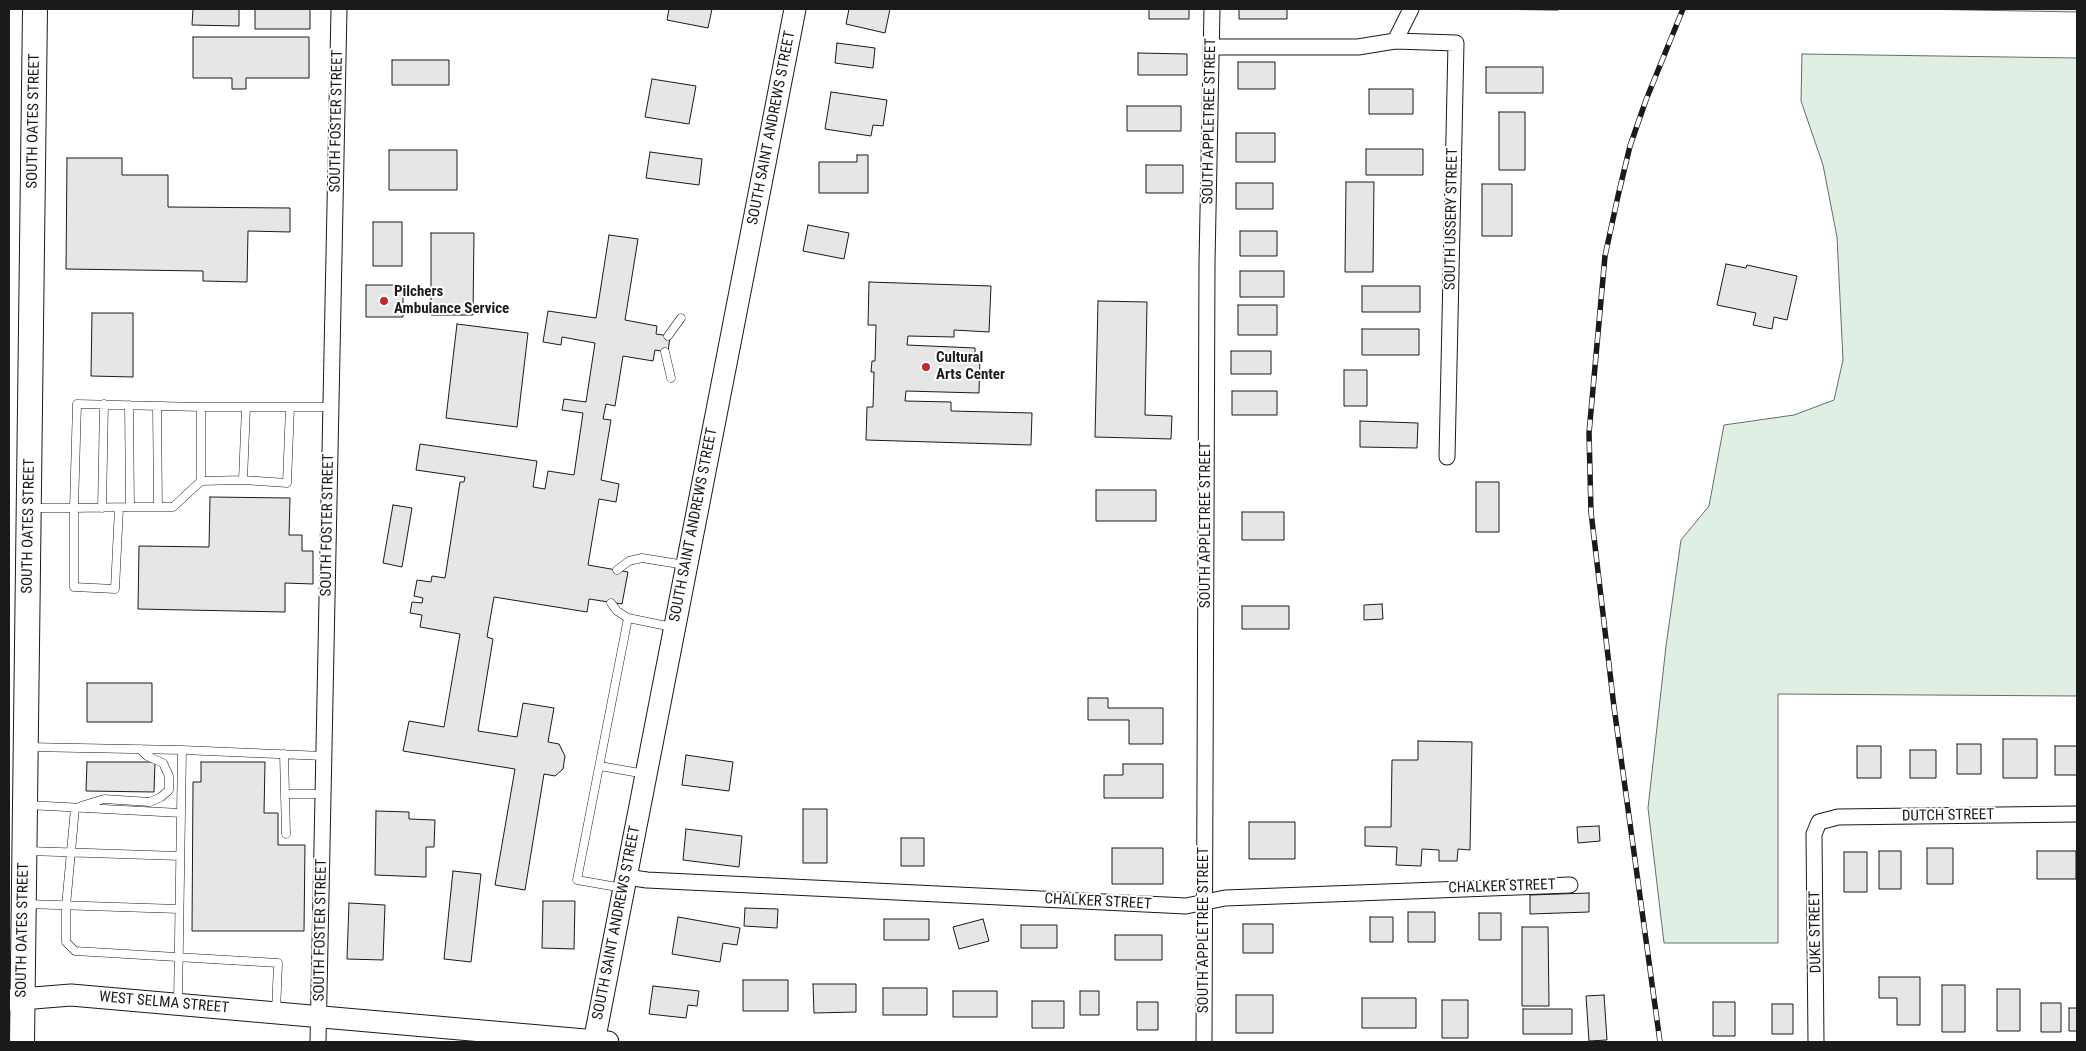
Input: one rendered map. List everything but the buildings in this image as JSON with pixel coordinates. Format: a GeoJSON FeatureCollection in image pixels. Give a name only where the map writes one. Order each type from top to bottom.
{"type":"FeatureCollection","features":[{"type":"Feature","properties":{"kind":"main road","name":"SOUTH OATES STREET"},"geometry":{"type":"LineString","coordinates":[[22,1042],[15,1000],[23,904],[36,9]]}},
{"type":"Feature","properties":{"kind":"street","name":"SOUTH FOSTER STREET"},"geometry":{"type":"LineString","coordinates":[[318,1042],[340,9]]}},
{"type":"Feature","properties":{"kind":"street","name":"SOUTH SAINT ANDREWS STREET"},"geometry":{"type":"LineString","coordinates":[[599,1042],[625,882],[795,9]]}},
{"type":"Feature","properties":{"kind":"street","name":"SOUTH APPLETREE STREET"},"geometry":{"type":"LineString","coordinates":[[1204,1042],[1207,262],[1212,9]]}},
{"type":"Feature","properties":{"kind":"street"},"geometry":{"type":"LineString","coordinates":[[1395,41],[1411,9]]}},
{"type":"Feature","properties":{"kind":"street","name":"SOUTH USSERY STREET"},"geometry":{"type":"LineString","coordinates":[[1211,46],[1358,47],[1395,41],[1456,43],[1447,458]]}},
{"type":"Feature","properties":{"kind":"street","name":"DUTCH STREET"},"geometry":{"type":"LineString","coordinates":[[1819,822],[1838,817],[2077,814]]}},
{"type":"Feature","properties":{"kind":"street","name":"DUKE STREET"},"geometry":{"type":"LineString","coordinates":[[1816,1042],[1814,834],[1819,822]]}},
{"type":"Feature","properties":{"kind":"street","name":"CHALKER STREET"},"geometry":{"type":"LineString","coordinates":[[625,882],[647,880],[1186,906],[1225,898],[1570,885]]}},
{"type":"Feature","properties":{"kind":"street","name":"WEST SELMA STREET"},"geometry":{"type":"LineString","coordinates":[[15,1000],[72,995],[599,1042]]}},
{"type":"Feature","properties":{"kind":"lane"},"geometry":{"type":"LineString","coordinates":[[668,336],[681,318]]}},
{"type":"Feature","properties":{"kind":"lane"},"geometry":{"type":"LineString","coordinates":[[665,352],[671,378]]}},
{"type":"Feature","properties":{"kind":"lane"},"geometry":{"type":"LineString","coordinates":[[119,508],[115,589],[74,587],[77,404],[201,407],[331,407]]}},
{"type":"Feature","properties":{"kind":"lane"},"geometry":{"type":"LineString","coordinates":[[102,508],[104,404]]}},
{"type":"Feature","properties":{"kind":"lane"},"geometry":{"type":"LineString","coordinates":[[129,405],[130,507]]}},
{"type":"Feature","properties":{"kind":"lane"},"geometry":{"type":"LineString","coordinates":[[157,406],[158,507]]}},
{"type":"Feature","properties":{"kind":"lane"},"geometry":{"type":"LineString","coordinates":[[201,407],[201,481]]}},
{"type":"Feature","properties":{"kind":"lane"},"geometry":{"type":"LineString","coordinates":[[243,480],[246,407]]}},
{"type":"Feature","properties":{"kind":"lane"},"geometry":{"type":"LineString","coordinates":[[30,508],[173,507],[201,481],[243,480],[287,483],[290,407]]}},
{"type":"Feature","properties":{"kind":"lane"},"geometry":{"type":"LineString","coordinates":[[617,570],[629,561],[642,558],[686,565]]}},
{"type":"Feature","properties":{"kind":"lane"},"geometry":{"type":"LineString","coordinates":[[611,603],[617,611],[628,618],[674,628]]}},
{"type":"Feature","properties":{"kind":"lane"},"geometry":{"type":"LineString","coordinates":[[625,882],[577,880],[628,618]]}},
{"type":"Feature","properties":{"kind":"lane"},"geometry":{"type":"LineString","coordinates":[[26,747],[182,750],[324,756]]}},
{"type":"Feature","properties":{"kind":"lane"},"geometry":{"type":"LineString","coordinates":[[75,808],[104,799],[150,802],[161,798],[169,790],[169,776],[162,763],[147,756],[140,749]]}},
{"type":"Feature","properties":{"kind":"lane"},"geometry":{"type":"LineString","coordinates":[[178,1005],[182,750]]}},
{"type":"Feature","properties":{"kind":"lane"},"geometry":{"type":"LineString","coordinates":[[284,754],[286,834]]}},
{"type":"Feature","properties":{"kind":"lane"},"geometry":{"type":"LineString","coordinates":[[600,766],[646,774]]}},
{"type":"Feature","properties":{"kind":"lane"},"geometry":{"type":"LineString","coordinates":[[285,794],[323,794]]}},
{"type":"Feature","properties":{"kind":"lane"},"geometry":{"type":"LineString","coordinates":[[24,804],[181,814]]}},
{"type":"Feature","properties":{"kind":"lane"},"geometry":{"type":"LineString","coordinates":[[75,808],[66,906],[66,942],[75,951],[278,963],[276,1013]]}},
{"type":"Feature","properties":{"kind":"lane"},"geometry":{"type":"LineString","coordinates":[[24,851],[180,856]]}},
{"type":"Feature","properties":{"kind":"lane"},"geometry":{"type":"LineString","coordinates":[[23,904],[179,909]]}},
{"type":"Feature","properties":{"kind":"green space"},"geometry":{"type":"Polygon","coordinates":[[[1915,9],[2077,9],[2077,12],[1915,9]]]}},
{"type":"Feature","properties":{"kind":"green space"},"geometry":{"type":"Polygon","coordinates":[[[1802,54],[2077,58],[2077,696],[1778,694],[1778,943],[1664,943],[1648,808],[1666,646],[1681,540],[1709,506],[1724,425],[1794,415],[1834,400],[1843,360],[1837,237],[1823,165],[1801,101],[1802,54]]]}},
{"type":"Feature","properties":{"kind":"railway"},"geometry":{"type":"LineString","coordinates":[[1660,1042],[1614,707],[1591,512],[1589,433],[1605,256],[1618,196],[1630,146],[1646,100],[1683,9]]}},
{"type":"Feature","properties":{"kind":"place","name":"Pilchers Ambulance Service"},"geometry":{"type":"Point","coordinates":[384,301]}},
{"type":"Feature","properties":{"kind":"place","name":"Cultural Arts Center"},"geometry":{"type":"Point","coordinates":[926,367]}}]}
